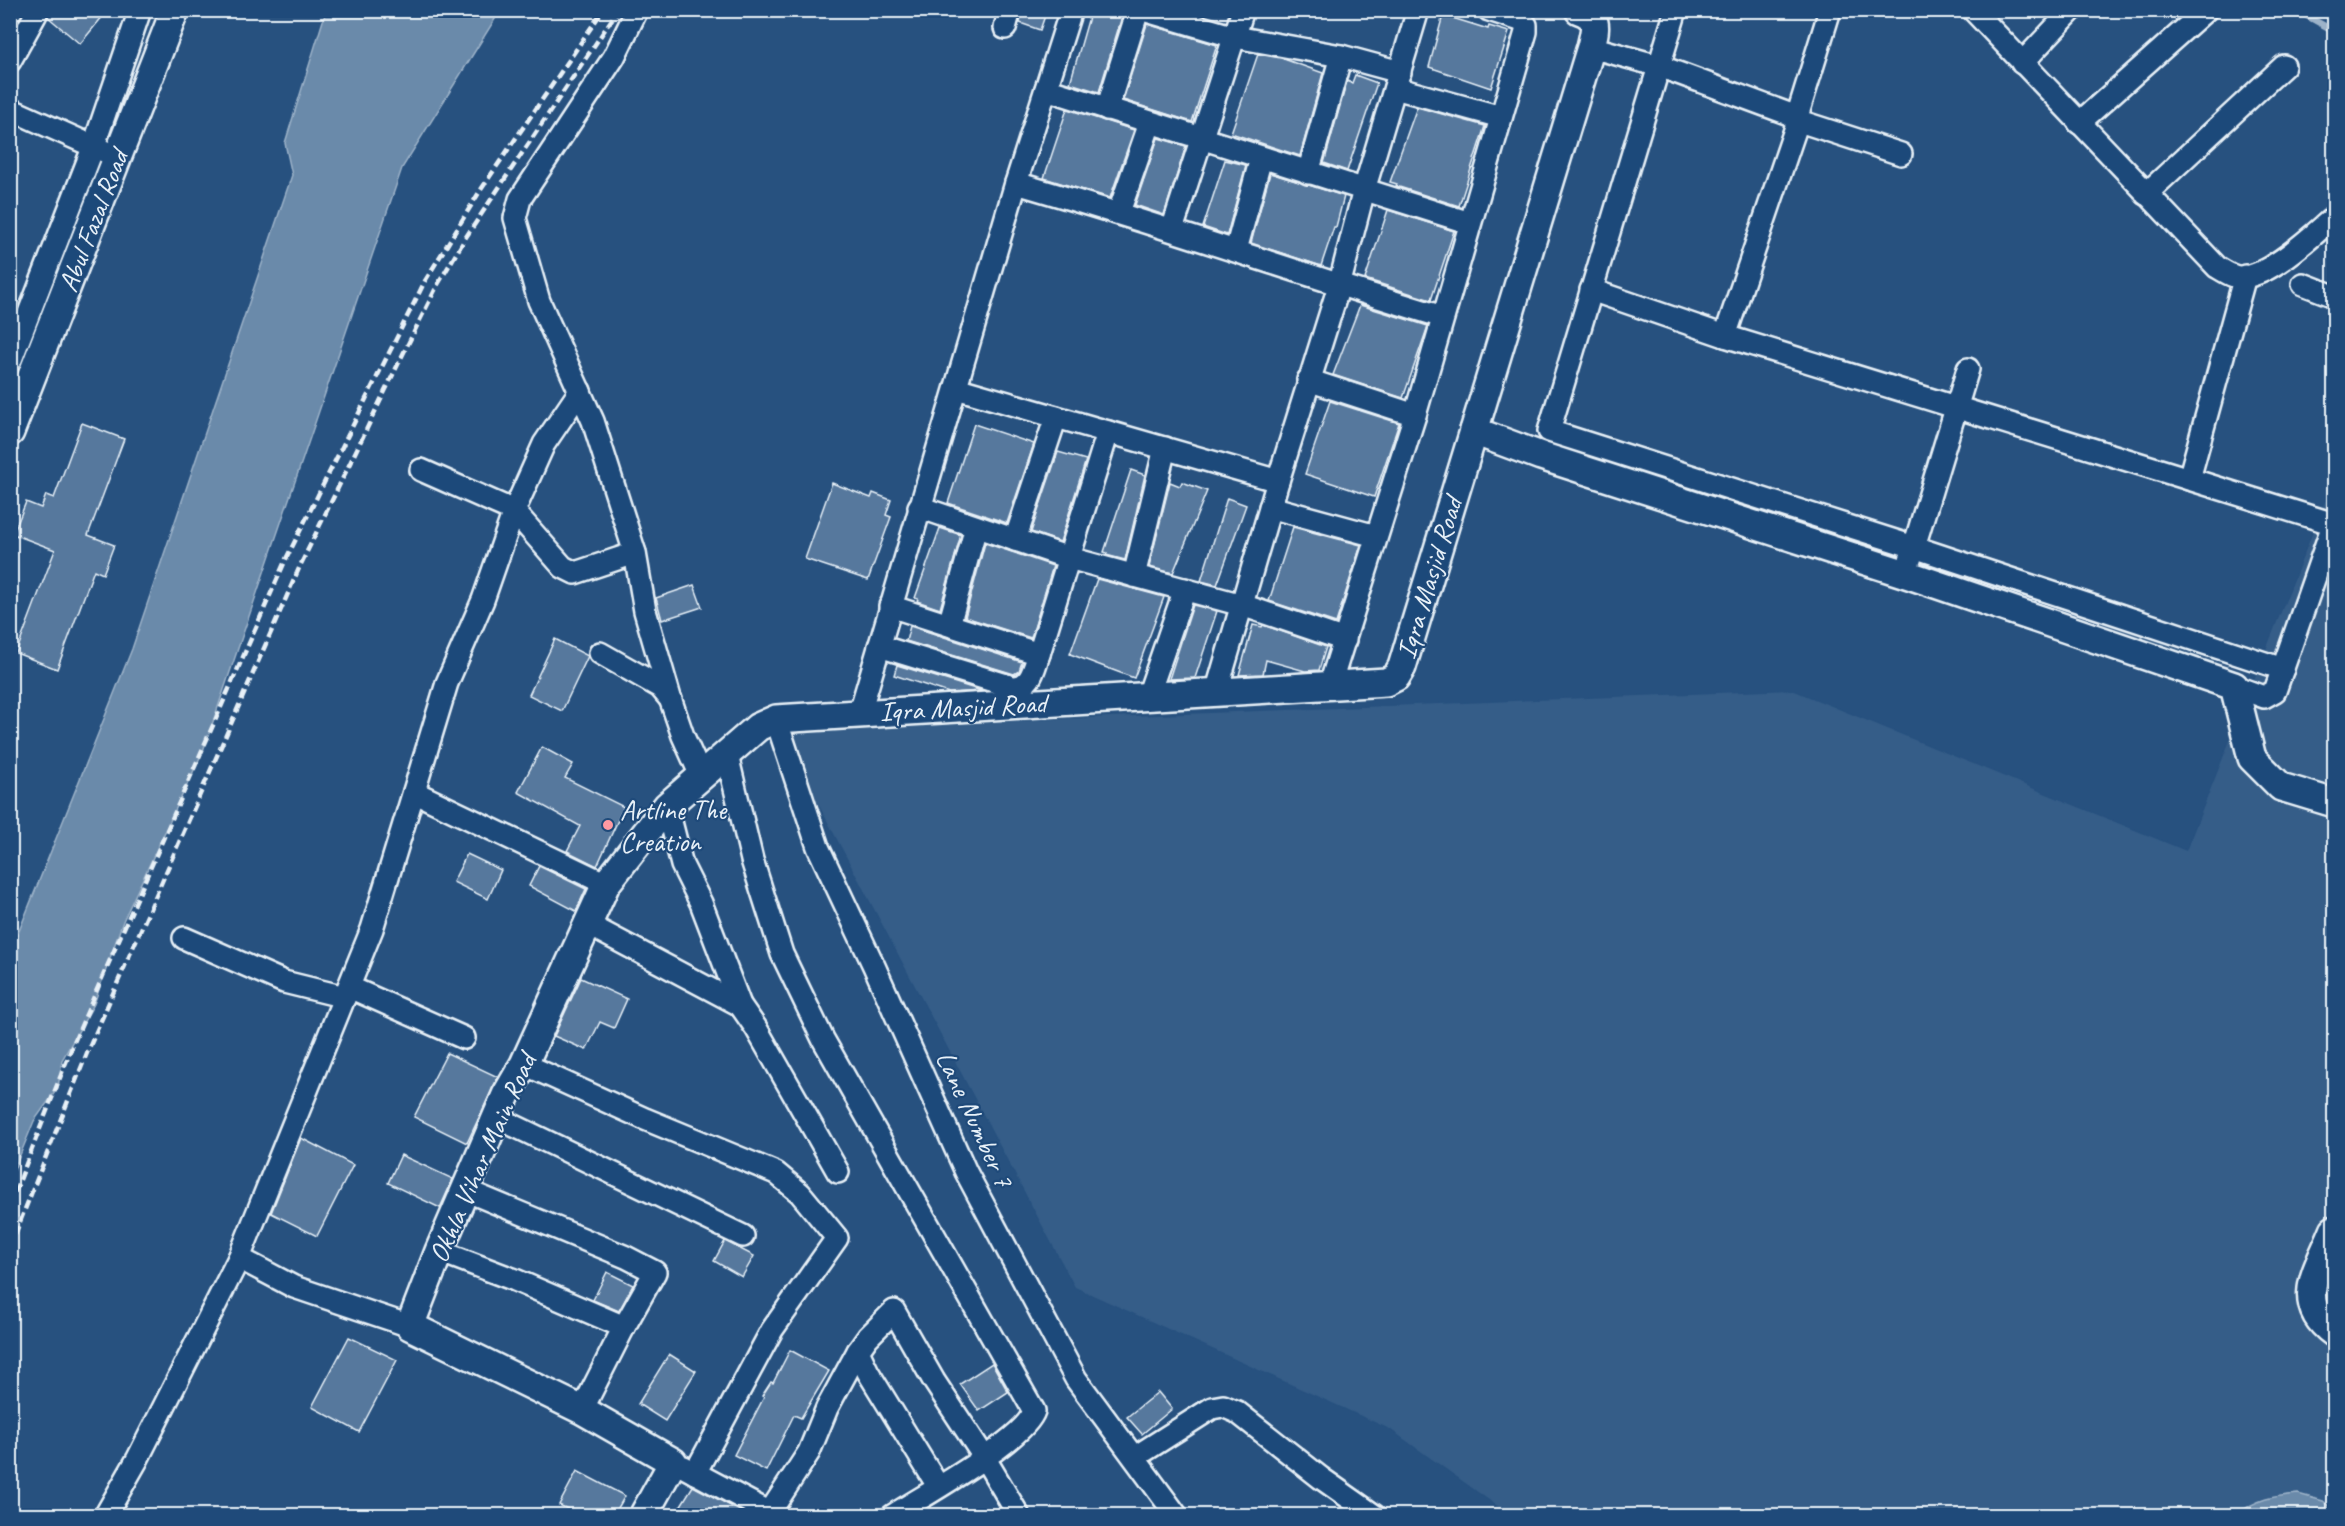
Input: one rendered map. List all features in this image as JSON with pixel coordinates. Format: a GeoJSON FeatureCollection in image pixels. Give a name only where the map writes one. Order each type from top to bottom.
{"type":"FeatureCollection","features":[{"type":"Feature","properties":{"kind":"street"},"geometry":{"type":"LineString","coordinates":[[637,10],[614,57],[516,209],[515,218],[539,301],[580,391],[599,440],[635,553],[645,611],[671,701],[683,736],[701,776]]}},
{"type":"Feature","properties":{"kind":"street"},"geometry":{"type":"LineString","coordinates":[[860,712],[1016,183],[1071,10]]}},
{"type":"Feature","properties":{"kind":"street"},"geometry":{"type":"LineString","coordinates":[[1107,109],[1138,10]]}},
{"type":"Feature","properties":{"kind":"street"},"geometry":{"type":"LineString","coordinates":[[1143,10],[1235,37],[1341,56],[1398,80],[1501,117]]}},
{"type":"Feature","properties":{"kind":"street"},"geometry":{"type":"LineString","coordinates":[[1172,230],[1243,10]]}},
{"type":"Feature","properties":{"kind":"street"},"geometry":{"type":"LineString","coordinates":[[1216,693],[1308,380],[1339,286],[1364,190],[1418,10]]}},
{"type":"Feature","properties":{"kind":"street"},"geometry":{"type":"LineString","coordinates":[[1330,685],[1415,415],[1526,32],[1526,25],[1520,20],[1489,10]]}},
{"type":"Feature","properties":{"kind":"street"},"geometry":{"type":"LineString","coordinates":[[1676,10],[1549,431],[1914,547],[2283,669]]}},
{"type":"Feature","properties":{"kind":"street"},"geometry":{"type":"LineString","coordinates":[[1725,336],[1796,126],[1830,10]]}},
{"type":"Feature","properties":{"kind":"street"},"geometry":{"type":"LineString","coordinates":[[1973,10],[2217,267],[2236,277],[2261,273],[2288,257],[2334,217]]}},
{"type":"Feature","properties":{"kind":"street"},"geometry":{"type":"LineString","coordinates":[[2022,63],[2072,10]]}},
{"type":"Feature","properties":{"kind":"street"},"geometry":{"type":"LineString","coordinates":[[2079,123],[2206,10]]}},
{"type":"Feature","properties":{"kind":"street"},"geometry":{"type":"LineString","coordinates":[[10,109],[106,152],[138,11],[170,21]]}},
{"type":"Feature","properties":{"kind":"street"},"geometry":{"type":"LineString","coordinates":[[10,61],[36,14]]}},
{"type":"Feature","properties":{"kind":"street","name":"Iqra Masjid Road"},"geometry":{"type":"LineString","coordinates":[[776,718],[1386,682],[1396,677],[1402,667],[1591,46],[1595,29],[1586,15]]}},
{"type":"Feature","properties":{"kind":"street","name":"Abul Fazal Road"},"geometry":{"type":"LineString","coordinates":[[10,432],[20,353],[106,152],[170,21]]}},
{"type":"Feature","properties":{"kind":"street"},"geometry":{"type":"LineString","coordinates":[[1591,46],[1659,66],[1789,114],[1796,120],[1901,154]]}},
{"type":"Feature","properties":{"kind":"street"},"geometry":{"type":"LineString","coordinates":[[1308,172],[1341,56]]}},
{"type":"Feature","properties":{"kind":"street"},"geometry":{"type":"LineString","coordinates":[[2146,194],[2284,66]]}},
{"type":"Feature","properties":{"kind":"street"},"geometry":{"type":"LineString","coordinates":[[1046,89],[1470,223]]}},
{"type":"Feature","properties":{"kind":"street"},"geometry":{"type":"LineString","coordinates":[[1119,212],[1150,123]]}},
{"type":"Feature","properties":{"kind":"street"},"geometry":{"type":"LineString","coordinates":[[1236,250],[1261,158]]}},
{"type":"Feature","properties":{"kind":"street"},"geometry":{"type":"LineString","coordinates":[[1016,183],[1119,212],[1339,286],[1443,317]]}},
{"type":"Feature","properties":{"kind":"street"},"geometry":{"type":"LineString","coordinates":[[2188,479],[2245,276]]}},
{"type":"Feature","properties":{"kind":"street"},"geometry":{"type":"LineString","coordinates":[[2303,284],[2334,296]]}},
{"type":"Feature","properties":{"kind":"street"},"geometry":{"type":"LineString","coordinates":[[1474,431],[1541,456],[1906,574],[2264,697],[2275,691],[2334,523],[1725,336],[1591,290]]}},
{"type":"Feature","properties":{"kind":"street"},"geometry":{"type":"LineString","coordinates":[[1906,574],[1968,369]]}},
{"type":"Feature","properties":{"kind":"street"},"geometry":{"type":"LineString","coordinates":[[1308,380],[1415,415]]}},
{"type":"Feature","properties":{"kind":"street"},"geometry":{"type":"LineString","coordinates":[[956,388],[1278,481]]}},
{"type":"Feature","properties":{"kind":"street"},"geometry":{"type":"LineString","coordinates":[[105,1515],[137,1460],[239,1258],[372,929],[447,683],[483,600],[514,511],[543,444],[580,391]]}},
{"type":"Feature","properties":{"kind":"street"},"geometry":{"type":"LineString","coordinates":[[1015,540],[1056,417]]}},
{"type":"Feature","properties":{"kind":"street"},"geometry":{"type":"LineString","coordinates":[[879,646],[1021,688],[1030,679],[1039,654],[1108,432]]}},
{"type":"Feature","properties":{"kind":"street"},"geometry":{"type":"LineString","coordinates":[[1134,576],[1165,448]]}},
{"type":"Feature","properties":{"kind":"street"},"geometry":{"type":"LineString","coordinates":[[421,470],[514,511],[563,567],[570,571],[585,570],[635,553]]}},
{"type":"Feature","properties":{"kind":"street"},"geometry":{"type":"LineString","coordinates":[[920,507],[1069,558],[1242,605],[1345,640]]}},
{"type":"Feature","properties":{"kind":"street"},"geometry":{"type":"LineString","coordinates":[[1270,507],[1376,536]]}},
{"type":"Feature","properties":{"kind":"street"},"geometry":{"type":"LineString","coordinates":[[949,625],[976,526]]}},
{"type":"Feature","properties":{"kind":"street"},"geometry":{"type":"LineString","coordinates":[[1148,696],[1185,589]]}},
{"type":"Feature","properties":{"kind":"street"},"geometry":{"type":"LineString","coordinates":[[890,606],[1039,654]]}},
{"type":"Feature","properties":{"kind":"street"},"geometry":{"type":"LineString","coordinates":[[600,653],[660,687],[671,701]]}},
{"type":"Feature","properties":{"kind":"street"},"geometry":{"type":"LineString","coordinates":[[2234,686],[2252,758],[2281,787],[2334,802]]}},
{"type":"Feature","properties":{"kind":"street","name":"Okhla Vihar Main Road"},"geometry":{"type":"LineString","coordinates":[[410,1326],[496,1117],[524,1064],[606,884],[667,806],[758,727],[776,718]]}},
{"type":"Feature","properties":{"kind":"street","name":"Lane Number 7"},"geometry":{"type":"LineString","coordinates":[[776,718],[818,847],[966,1172],[1076,1379],[1178,1515]]}},
{"type":"Feature","properties":{"kind":"street"},"geometry":{"type":"LineString","coordinates":[[727,755],[752,860],[782,954],[823,1039],[1034,1412],[1032,1419],[984,1457],[892,1515]]}},
{"type":"Feature","properties":{"kind":"street"},"geometry":{"type":"LineString","coordinates":[[414,792],[606,884]]}},
{"type":"Feature","properties":{"kind":"street"},"geometry":{"type":"LineString","coordinates":[[667,806],[680,859],[701,903],[740,1005],[756,1028],[838,1172]]}},
{"type":"Feature","properties":{"kind":"street"},"geometry":{"type":"LineString","coordinates":[[587,924],[740,1005]]}},
{"type":"Feature","properties":{"kind":"street"},"geometry":{"type":"LineString","coordinates":[[184,938],[284,982],[347,992],[464,1038]]}},
{"type":"Feature","properties":{"kind":"street"},"geometry":{"type":"LineString","coordinates":[[524,1064],[645,1119],[770,1170],[800,1193],[837,1238],[772,1330],[684,1468],[643,1515]]}},
{"type":"Feature","properties":{"kind":"street"},"geometry":{"type":"LineString","coordinates":[[496,1117],[743,1236]]}},
{"type":"Feature","properties":{"kind":"street"},"geometry":{"type":"LineString","coordinates":[[465,1190],[605,1248],[655,1272],[582,1410]]}},
{"type":"Feature","properties":{"kind":"street"},"geometry":{"type":"LineString","coordinates":[[2334,1230],[2312,1287],[2312,1308],[2321,1324],[2334,1333]]}},
{"type":"Feature","properties":{"kind":"street"},"geometry":{"type":"LineString","coordinates":[[439,1251],[515,1280],[624,1327]]}},
{"type":"Feature","properties":{"kind":"street"},"geometry":{"type":"LineString","coordinates":[[239,1258],[294,1287],[410,1326],[582,1410],[684,1468],[773,1514],[809,1452],[837,1388],[858,1351],[868,1336],[894,1311],[933,1381],[984,1457],[1019,1515]]}},
{"type":"Feature","properties":{"kind":"street"},"geometry":{"type":"LineString","coordinates":[[858,1351],[868,1372],[938,1486]]}},
{"type":"Feature","properties":{"kind":"street"},"geometry":{"type":"LineString","coordinates":[[1135,1457],[1212,1408],[1223,1406],[1238,1412],[1321,1478],[1375,1515]]}},
{"type":"Feature","properties":{"kind":"shaded area"},"geometry":{"type":"Polygon","coordinates":[[[326,11],[500,11],[402,168],[203,751],[123,921],[94,1004],[62,1060],[58,1088],[34,1121],[11,1177],[11,951],[132,649],[292,175],[285,143],[326,11]]]}},
{"type":"Feature","properties":{"kind":"shaded area"},"geometry":{"type":"Polygon","coordinates":[[[2334,479],[2334,1515],[1510,1515],[1390,1429],[1075,1287],[779,730],[1792,690],[2186,851],[2334,479]]]}},
{"type":"Feature","properties":{"kind":"shaded area"},"geometry":{"type":"Polygon","coordinates":[[[2298,1494],[2323,1501],[2334,1509],[2334,1515],[2237,1515],[2265,1499],[2298,1494]]]}},
{"type":"Feature","properties":{"kind":"building"},"geometry":{"type":"Polygon","coordinates":[[[48,10],[108,10],[80,44],[48,17],[48,10]]]}},
{"type":"Feature","properties":{"kind":"building"},"geometry":{"type":"Polygon","coordinates":[[[1022,10],[1047,10],[1040,30],[1020,23],[1022,10]]]}},
{"type":"Feature","properties":{"kind":"building"},"geometry":{"type":"Polygon","coordinates":[[[1091,10],[1124,10],[1099,92],[1070,83],[1091,10]]]}},
{"type":"Feature","properties":{"kind":"building"},"geometry":{"type":"Polygon","coordinates":[[[1443,15],[1488,29],[1489,26],[1509,32],[1491,88],[1429,67],[1443,15]]]}},
{"type":"Feature","properties":{"kind":"building"},"geometry":{"type":"Polygon","coordinates":[[[1147,24],[1217,45],[1192,122],[1123,100],[1147,24]]]}},
{"type":"Feature","properties":{"kind":"building"},"geometry":{"type":"Polygon","coordinates":[[[1258,54],[1281,58],[1323,73],[1300,156],[1231,133],[1258,54]]]}},
{"type":"Feature","properties":{"kind":"building"},"geometry":{"type":"Polygon","coordinates":[[[1355,75],[1377,83],[1347,171],[1324,163],[1347,81],[1352,83],[1355,75]]]}},
{"type":"Feature","properties":{"kind":"building"},"geometry":{"type":"Polygon","coordinates":[[[1417,107],[1485,126],[1459,206],[1396,186],[1397,184],[1390,182],[1417,107]]]}},
{"type":"Feature","properties":{"kind":"building"},"geometry":{"type":"Polygon","coordinates":[[[1067,109],[1134,130],[1110,198],[1044,178],[1067,109]]]}},
{"type":"Feature","properties":{"kind":"building"},"geometry":{"type":"Polygon","coordinates":[[[1158,138],[1186,146],[1164,215],[1135,205],[1158,138]]]}},
{"type":"Feature","properties":{"kind":"building"},"geometry":{"type":"Polygon","coordinates":[[[1225,160],[1246,165],[1227,235],[1203,227],[1225,160]]]}},
{"type":"Feature","properties":{"kind":"building"},"geometry":{"type":"Polygon","coordinates":[[[1270,173],[1344,196],[1336,227],[1334,227],[1321,266],[1251,243],[1270,173]]]}},
{"type":"Feature","properties":{"kind":"building"},"geometry":{"type":"Polygon","coordinates":[[[1388,210],[1454,231],[1431,300],[1365,279],[1388,210]]]}},
{"type":"Feature","properties":{"kind":"building"},"geometry":{"type":"Polygon","coordinates":[[[1360,305],[1428,326],[1403,398],[1333,375],[1360,305]]]}},
{"type":"Feature","properties":{"kind":"building"},"geometry":{"type":"Polygon","coordinates":[[[1330,401],[1399,423],[1374,497],[1305,474],[1330,401]]]}},
{"type":"Feature","properties":{"kind":"building"},"geometry":{"type":"Polygon","coordinates":[[[82,423],[124,439],[88,535],[114,545],[103,574],[94,570],[57,669],[16,653],[55,550],[13,534],[26,502],[41,508],[46,495],[54,498],[82,423]]]}},
{"type":"Feature","properties":{"kind":"building"},"geometry":{"type":"Polygon","coordinates":[[[974,424],[1034,444],[1007,523],[948,503],[974,424]]]}},
{"type":"Feature","properties":{"kind":"building"},"geometry":{"type":"Polygon","coordinates":[[[1058,452],[1086,460],[1060,542],[1031,532],[1058,452]]]}},
{"type":"Feature","properties":{"kind":"building"},"geometry":{"type":"Polygon","coordinates":[[[1131,470],[1145,475],[1125,560],[1106,555],[1107,553],[1104,552],[1131,470]]]}},
{"type":"Feature","properties":{"kind":"building"},"geometry":{"type":"Polygon","coordinates":[[[1170,482],[1180,486],[1182,482],[1207,491],[1173,573],[1149,567],[1170,482]]]}},
{"type":"Feature","properties":{"kind":"building"},"geometry":{"type":"Polygon","coordinates":[[[832,483],[871,498],[873,493],[891,500],[886,515],[891,517],[868,580],[805,559],[832,483]]]}},
{"type":"Feature","properties":{"kind":"building"},"geometry":{"type":"Polygon","coordinates":[[[1227,498],[1246,505],[1217,585],[1201,581],[1227,498]]]}},
{"type":"Feature","properties":{"kind":"building"},"geometry":{"type":"Polygon","coordinates":[[[1293,527],[1361,545],[1336,623],[1269,601],[1293,527]]]}},
{"type":"Feature","properties":{"kind":"building"},"geometry":{"type":"Polygon","coordinates":[[[940,528],[961,535],[940,609],[917,601],[918,599],[915,598],[940,528]]]}},
{"type":"Feature","properties":{"kind":"building"},"geometry":{"type":"Polygon","coordinates":[[[985,543],[1053,566],[1031,638],[965,617],[985,543]]]}},
{"type":"Feature","properties":{"kind":"building"},"geometry":{"type":"Polygon","coordinates":[[[1097,579],[1164,597],[1134,678],[1070,654],[1097,579]]]}},
{"type":"Feature","properties":{"kind":"building"},"geometry":{"type":"Polygon","coordinates":[[[694,585],[702,607],[662,620],[656,598],[694,585]]]}},
{"type":"Feature","properties":{"kind":"building"},"geometry":{"type":"Polygon","coordinates":[[[1193,605],[1217,611],[1195,678],[1169,679],[1193,605]]]}},
{"type":"Feature","properties":{"kind":"building"},"geometry":{"type":"Polygon","coordinates":[[[1253,625],[1262,627],[1263,625],[1326,647],[1319,670],[1305,671],[1266,660],[1263,674],[1239,675],[1253,625]]]}},
{"type":"Feature","properties":{"kind":"building"},"geometry":{"type":"Polygon","coordinates":[[[910,626],[1022,662],[1019,671],[1014,674],[906,641],[910,626]]]}},
{"type":"Feature","properties":{"kind":"building"},"geometry":{"type":"Polygon","coordinates":[[[555,639],[588,656],[562,711],[529,695],[555,639]]]}},
{"type":"Feature","properties":{"kind":"building"},"geometry":{"type":"Polygon","coordinates":[[[897,665],[982,691],[949,693],[894,675],[897,665]]]}},
{"type":"Feature","properties":{"kind":"building"},"geometry":{"type":"Polygon","coordinates":[[[542,747],[573,764],[565,778],[624,807],[597,866],[567,851],[580,826],[518,792],[542,747]]]}},
{"type":"Feature","properties":{"kind":"building"},"geometry":{"type":"Polygon","coordinates":[[[467,854],[501,870],[488,899],[453,882],[467,854]]]}},
{"type":"Feature","properties":{"kind":"building"},"geometry":{"type":"Polygon","coordinates":[[[539,866],[586,889],[576,911],[529,886],[539,866]]]}},
{"type":"Feature","properties":{"kind":"building"},"geometry":{"type":"Polygon","coordinates":[[[581,978],[627,999],[614,1028],[600,1022],[586,1050],[554,1036],[581,978]]]}},
{"type":"Feature","properties":{"kind":"building"},"geometry":{"type":"Polygon","coordinates":[[[447,1053],[498,1077],[467,1143],[414,1117],[447,1053]]]}},
{"type":"Feature","properties":{"kind":"building"},"geometry":{"type":"Polygon","coordinates":[[[301,1138],[353,1165],[317,1236],[271,1213],[301,1138]]]}},
{"type":"Feature","properties":{"kind":"building"},"geometry":{"type":"Polygon","coordinates":[[[401,1155],[453,1179],[440,1208],[388,1183],[401,1155]]]}},
{"type":"Feature","properties":{"kind":"building"},"geometry":{"type":"Polygon","coordinates":[[[725,1241],[754,1256],[742,1277],[714,1261],[725,1241]]]}},
{"type":"Feature","properties":{"kind":"building"},"geometry":{"type":"Polygon","coordinates":[[[607,1272],[633,1285],[619,1311],[593,1300],[607,1272]]]}},
{"type":"Feature","properties":{"kind":"building"},"geometry":{"type":"Polygon","coordinates":[[[349,1337],[397,1360],[359,1432],[312,1407],[349,1337]]]}},
{"type":"Feature","properties":{"kind":"building"},"geometry":{"type":"Polygon","coordinates":[[[790,1350],[829,1371],[801,1418],[794,1415],[766,1471],[734,1455],[764,1397],[762,1396],[771,1382],[773,1383],[790,1350]]]}},
{"type":"Feature","properties":{"kind":"building"},"geometry":{"type":"Polygon","coordinates":[[[669,1354],[696,1371],[665,1421],[638,1404],[669,1354]]]}},
{"type":"Feature","properties":{"kind":"building"},"geometry":{"type":"Polygon","coordinates":[[[992,1363],[1008,1392],[979,1411],[960,1384],[992,1363]]]}},
{"type":"Feature","properties":{"kind":"building"},"geometry":{"type":"Polygon","coordinates":[[[1158,1392],[1172,1409],[1142,1434],[1127,1417],[1158,1392]]]}},
{"type":"Feature","properties":{"kind":"building"},"geometry":{"type":"Polygon","coordinates":[[[577,1471],[625,1496],[614,1515],[580,1515],[559,1505],[577,1471]]]}},
{"type":"Feature","properties":{"kind":"building"},"geometry":{"type":"Polygon","coordinates":[[[693,1486],[748,1515],[675,1515],[693,1486]]]}},
{"type":"Feature","properties":{"kind":"waterway"},"geometry":{"type":"LineString","coordinates":[[2296,10],[2334,31]]}},
{"type":"Feature","properties":{"kind":"railway"},"geometry":{"type":"LineString","coordinates":[[10,1205],[74,1042],[286,559],[425,281],[480,191],[603,10]]}},
{"type":"Feature","properties":{"kind":"railway"},"geometry":{"type":"LineString","coordinates":[[10,1247],[89,1048],[300,566],[405,350],[437,286],[466,237],[618,10]]}},
{"type":"Feature","properties":{"kind":"place","name":"Artline The Creation"},"geometry":{"type":"Point","coordinates":[608,825]}}]}
